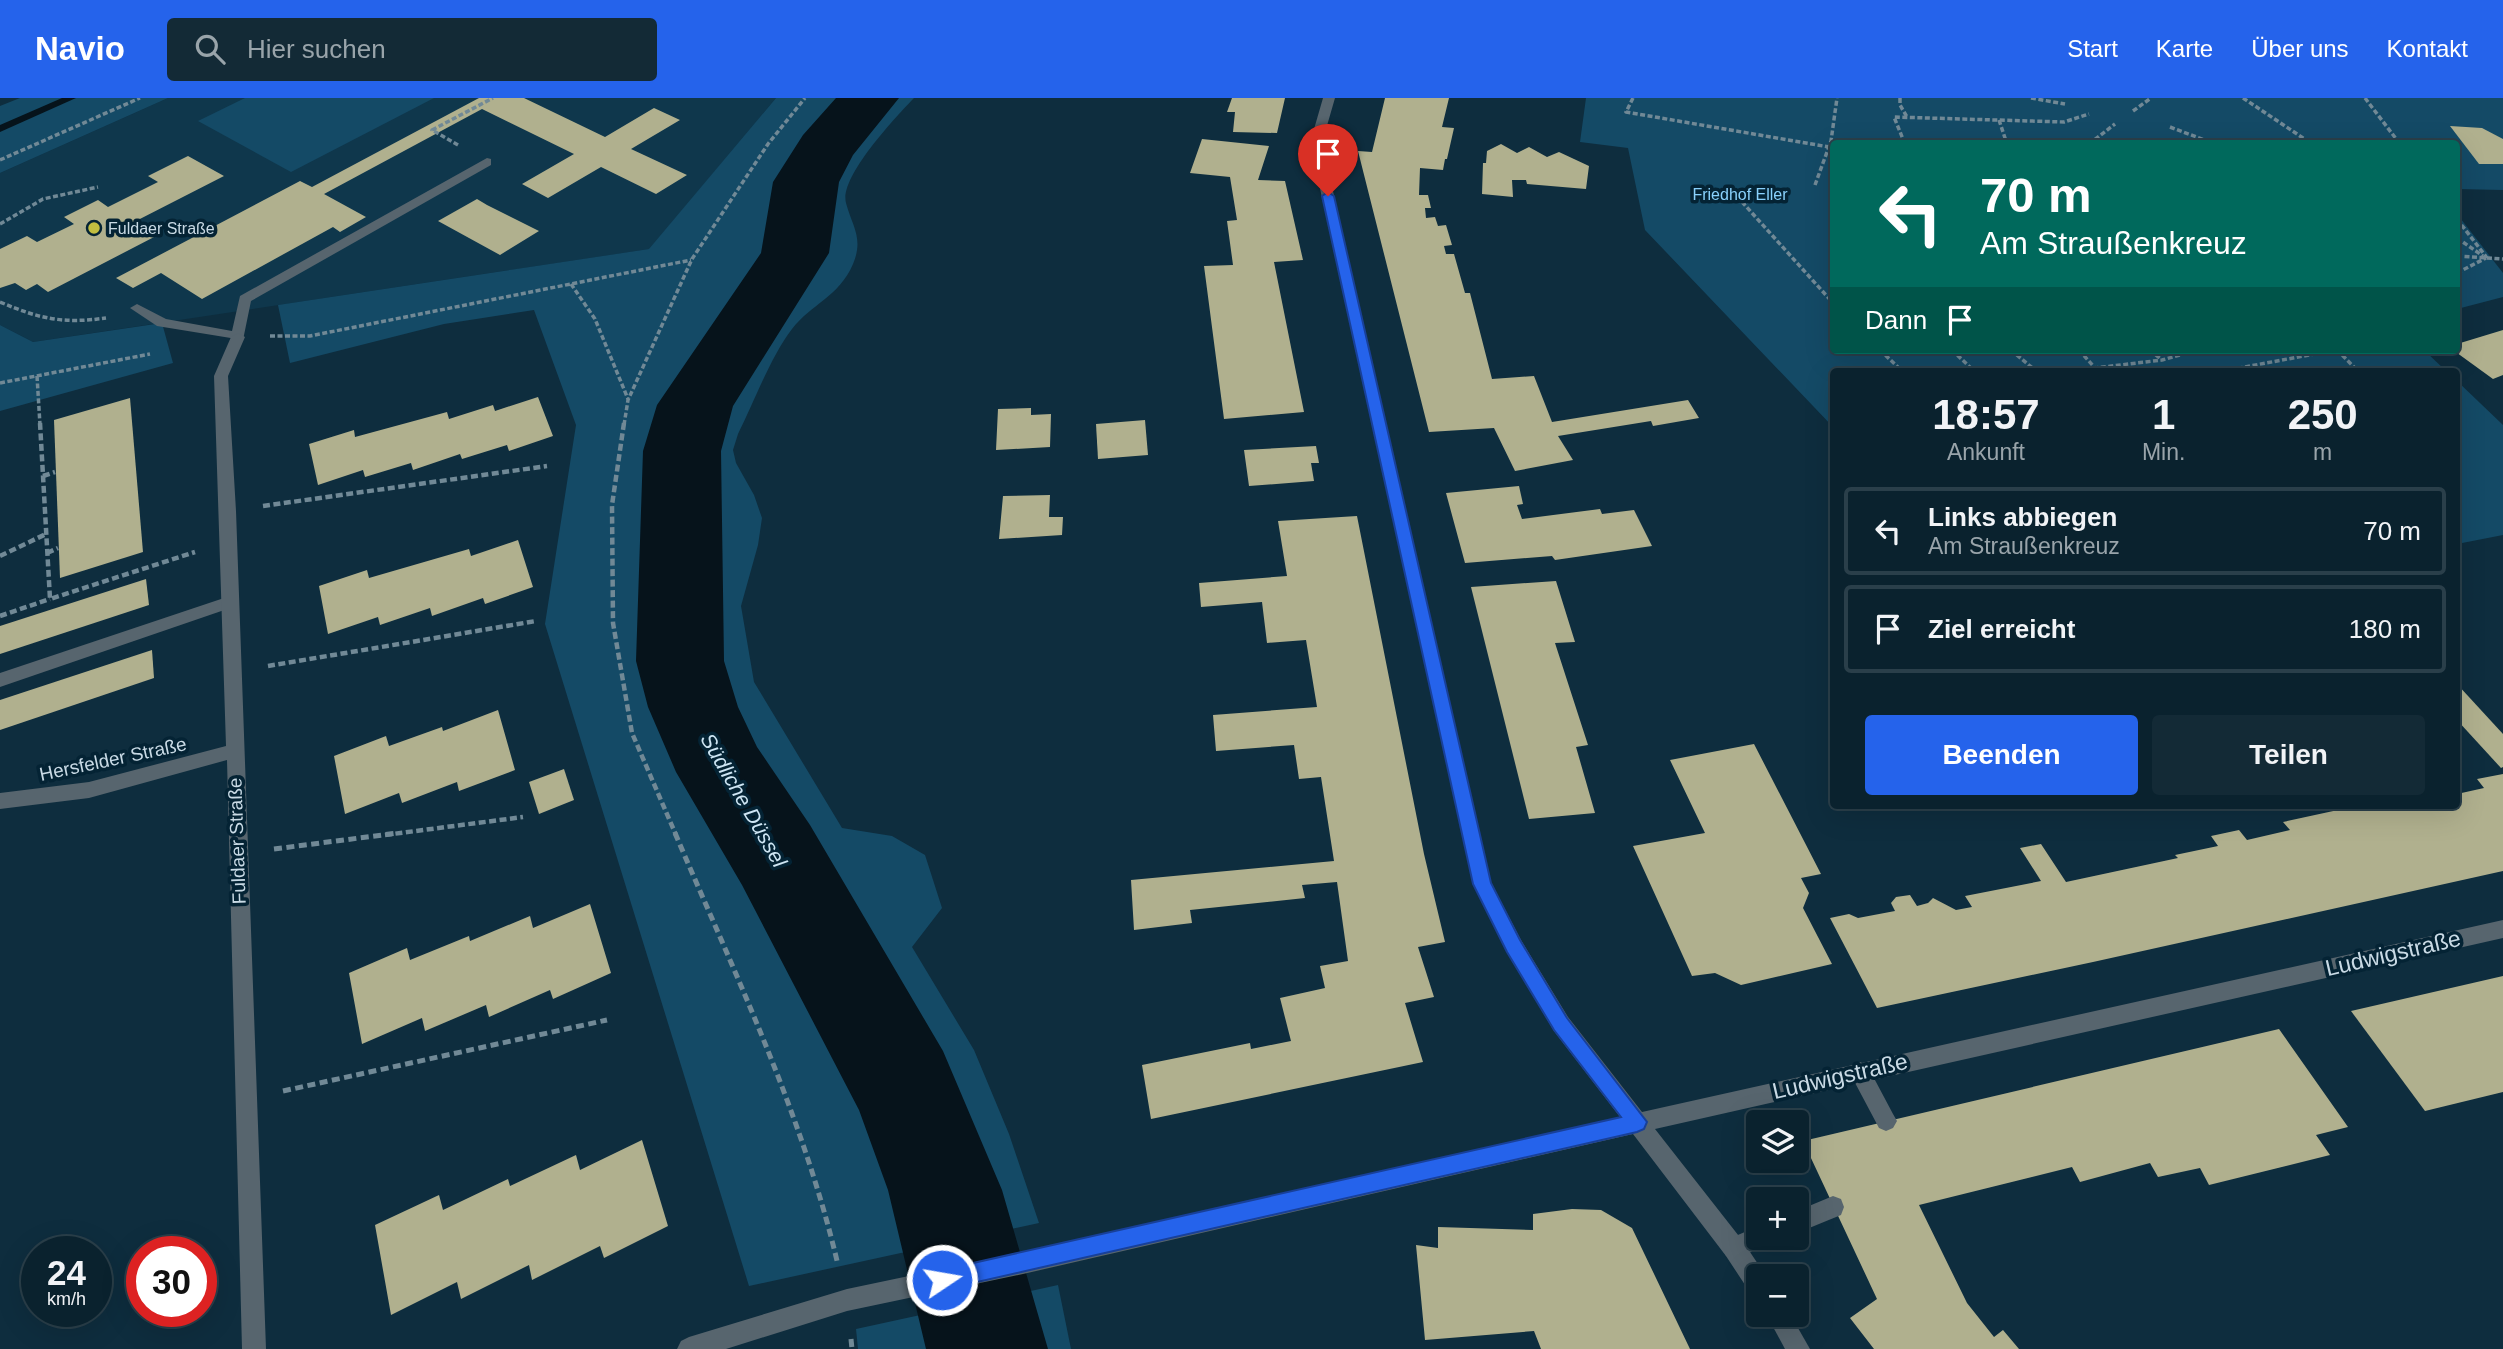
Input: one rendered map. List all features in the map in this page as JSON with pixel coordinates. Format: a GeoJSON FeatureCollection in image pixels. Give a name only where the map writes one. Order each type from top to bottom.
{"type":"FeatureCollection","features":[{"type":"Feature","properties":{"kind":"street"},"geometry":{"type":"LineString","coordinates":[[1329,98],[1316,143],[1482,884],[1514,946],[1561,1024],[1746,1266]]}},
{"type":"Feature","properties":{"kind":"street","name":"Fuldaer Straße"},"geometry":{"type":"LineString","coordinates":[[254,1349],[228,511],[221,376],[238,337],[245,299],[488,162]]}},
{"type":"Feature","properties":{"kind":"street"},"geometry":{"type":"LineString","coordinates":[[137,308],[162,323],[238,337]]}},
{"type":"Feature","properties":{"kind":"street"},"geometry":{"type":"LineString","coordinates":[[0,680],[230,602]]}},
{"type":"Feature","properties":{"kind":"street","name":"Hersfelder Straße"},"geometry":{"type":"LineString","coordinates":[[0,801],[88,790],[157,774],[234,751]]}},
{"type":"Feature","properties":{"kind":"street","name":"Ludwigstraße"},"geometry":{"type":"LineString","coordinates":[[689,1349],[846,1300],[1023,1263],[1637,1122],[2503,929]]}},
{"type":"Feature","properties":{"kind":"street"},"geometry":{"type":"LineString","coordinates":[[1860,1072],[1886,1121]]}},
{"type":"Feature","properties":{"kind":"street"},"geometry":{"type":"LineString","coordinates":[[1809,1217],[1833,1206]]}},
{"type":"Feature","properties":{"kind":"street"},"geometry":{"type":"LineString","coordinates":[[1734,1248],[1746,1243]]}},
{"type":"Feature","properties":{"kind":"street"},"geometry":{"type":"LineString","coordinates":[[1785,1327],[1798,1349]]}},
{"type":"Feature","properties":{"kind":"path"},"geometry":{"type":"LineString","coordinates":[[0,160],[140,98]]}},
{"type":"Feature","properties":{"kind":"path"},"geometry":{"type":"LineString","coordinates":[[488,162],[432,130],[492,98]]}},
{"type":"Feature","properties":{"kind":"path"},"geometry":{"type":"LineString","coordinates":[[805,98],[768,144],[692,259],[628,400],[611,505],[614,623],[632,733],[733,969],[797,1130],[823,1200],[846,1300]]}},
{"type":"Feature","properties":{"kind":"path"},"geometry":{"type":"LineString","coordinates":[[1633,98],[1626,112],[1829,147]]}},
{"type":"Feature","properties":{"kind":"path"},"geometry":{"type":"LineString","coordinates":[[1830,140],[1837,98]]}},
{"type":"Feature","properties":{"kind":"path"},"geometry":{"type":"LineString","coordinates":[[1900,98],[1900,105],[1908,118]]}},
{"type":"Feature","properties":{"kind":"path"},"geometry":{"type":"LineString","coordinates":[[2031,98],[2065,104]]}},
{"type":"Feature","properties":{"kind":"path"},"geometry":{"type":"LineString","coordinates":[[2133,110],[2151,98]]}},
{"type":"Feature","properties":{"kind":"path"},"geometry":{"type":"LineString","coordinates":[[2243,98],[2306,140]]}},
{"type":"Feature","properties":{"kind":"path"},"geometry":{"type":"LineString","coordinates":[[2365,98],[2397,140]]}},
{"type":"Feature","properties":{"kind":"path"},"geometry":{"type":"LineString","coordinates":[[1903,140],[1894,117],[2064,122],[2089,114]]}},
{"type":"Feature","properties":{"kind":"path"},"geometry":{"type":"LineString","coordinates":[[1999,120],[2006,140]]}},
{"type":"Feature","properties":{"kind":"path"},"geometry":{"type":"LineString","coordinates":[[2094,140],[2115,124]]}},
{"type":"Feature","properties":{"kind":"path"},"geometry":{"type":"LineString","coordinates":[[2170,127],[2204,140]]}},
{"type":"Feature","properties":{"kind":"path"},"geometry":{"type":"LineString","coordinates":[[1815,185],[1830,141]]}},
{"type":"Feature","properties":{"kind":"path"},"geometry":{"type":"LineString","coordinates":[[0,224],[43,199],[98,187]]}},
{"type":"Feature","properties":{"kind":"path"},"geometry":{"type":"LineString","coordinates":[[1766,196],[1744,204],[1830,300]]}},
{"type":"Feature","properties":{"kind":"path"},"geometry":{"type":"LineString","coordinates":[[2460,223],[2487,258]]}},
{"type":"Feature","properties":{"kind":"path"},"geometry":{"type":"LineString","coordinates":[[2460,242],[2487,258]]}},
{"type":"Feature","properties":{"kind":"path"},"geometry":{"type":"LineString","coordinates":[[2460,256],[2503,259]]}},
{"type":"Feature","properties":{"kind":"path"},"geometry":{"type":"LineString","coordinates":[[2460,272],[2487,258]]}},
{"type":"Feature","properties":{"kind":"path"},"geometry":{"type":"LineString","coordinates":[[238,337],[310,336],[692,259]]}},
{"type":"Feature","properties":{"kind":"path"},"geometry":{"type":"LineString","coordinates":[[571,284],[595,319],[628,400]]}},
{"type":"Feature","properties":{"kind":"path"},"geometry":{"type":"LineString","coordinates":[[0,302],[43,321],[74,323],[137,308]]}},
{"type":"Feature","properties":{"kind":"path"},"geometry":{"type":"LineString","coordinates":[[0,383],[158,352]]}},
{"type":"Feature","properties":{"kind":"path"},"geometry":{"type":"LineString","coordinates":[[1884,354],[1899,368]]}},
{"type":"Feature","properties":{"kind":"path"},"geometry":{"type":"LineString","coordinates":[[1956,354],[1971,368]]}},
{"type":"Feature","properties":{"kind":"path"},"geometry":{"type":"LineString","coordinates":[[2016,354],[2032,368]]}},
{"type":"Feature","properties":{"kind":"path"},"geometry":{"type":"LineString","coordinates":[[2083,354],[2095,368],[2162,360],[2184,354]]}},
{"type":"Feature","properties":{"kind":"path"},"geometry":{"type":"LineString","coordinates":[[2155,354],[2162,360]]}},
{"type":"Feature","properties":{"kind":"path"},"geometry":{"type":"LineString","coordinates":[[2239,368],[2315,354]]}},
{"type":"Feature","properties":{"kind":"path"},"geometry":{"type":"LineString","coordinates":[[2341,354],[2355,368]]}},
{"type":"Feature","properties":{"kind":"path"},"geometry":{"type":"LineString","coordinates":[[37,376],[50,599]]}},
{"type":"Feature","properties":{"kind":"path"},"geometry":{"type":"LineString","coordinates":[[228,511],[547,467]]}},
{"type":"Feature","properties":{"kind":"path"},"geometry":{"type":"LineString","coordinates":[[43,476],[55,472]]}},
{"type":"Feature","properties":{"kind":"path"},"geometry":{"type":"LineString","coordinates":[[0,556],[46,534]]}},
{"type":"Feature","properties":{"kind":"path"},"geometry":{"type":"LineString","coordinates":[[0,616],[229,541]]}},
{"type":"Feature","properties":{"kind":"path"},"geometry":{"type":"LineString","coordinates":[[47,553],[58,548]]}},
{"type":"Feature","properties":{"kind":"path"},"geometry":{"type":"LineString","coordinates":[[232,672],[536,621]]}},
{"type":"Feature","properties":{"kind":"path"},"geometry":{"type":"LineString","coordinates":[[237,853],[523,817]]}},
{"type":"Feature","properties":{"kind":"path"},"geometry":{"type":"LineString","coordinates":[[246,1099],[607,1020]]}},
{"type":"Feature","properties":{"kind":"shaded area"},"geometry":{"type":"Polygon","coordinates":[[[168,98],[776,98],[650,249],[33,342],[0,325],[0,173],[168,98]]]}},
{"type":"Feature","properties":{"kind":"green space"},"geometry":{"type":"Polygon","coordinates":[[[20,98],[168,98],[0,173],[0,106],[20,98]]]}},
{"type":"Feature","properties":{"kind":"green space"},"geometry":{"type":"Polygon","coordinates":[[[245,98],[434,98],[291,172],[198,121],[245,98]]]}},
{"type":"Feature","properties":{"kind":"green space"},"geometry":{"type":"Polygon","coordinates":[[[776,98],[914,98],[871,148],[851,178],[846,192],[846,203],[857,239],[853,264],[840,285],[800,320],[784,340],[763,380],[733,450],[736,463],[754,495],[762,518],[758,545],[741,606],[754,682],[842,828],[892,836],[925,855],[942,908],[912,947],[974,1050],[1009,1134],[1039,1223],[749,1286],[545,624],[576,425],[534,310],[444,324],[290,363],[278,305],[649,249],[776,98]]]}},
{"type":"Feature","properties":{"kind":"green space","name":"Friedhof Eller"},"geometry":{"type":"Polygon","coordinates":[[[1586,98],[2503,98],[2503,190],[2460,189],[2460,140],[1830,140],[1830,354],[2428,354],[2443,368],[1830,368],[1830,424],[1645,230],[1628,148],[1580,142],[1586,98]]]}},
{"type":"Feature","properties":{"kind":"green space"},"geometry":{"type":"Polygon","coordinates":[[[2460,218],[2503,273],[2503,297],[2460,308],[2460,218]]]}},
{"type":"Feature","properties":{"kind":"green space"},"geometry":{"type":"Polygon","coordinates":[[[162,323],[173,363],[0,411],[0,325],[33,342],[162,323]]]}},
{"type":"Feature","properties":{"kind":"green space"},"geometry":{"type":"Polygon","coordinates":[[[2460,384],[2503,425],[2503,535],[2460,543],[2460,384]]]}},
{"type":"Feature","properties":{"kind":"green space"},"geometry":{"type":"Polygon","coordinates":[[[1058,1285],[1071,1349],[858,1349],[856,1329],[1058,1285]]]}},
{"type":"Feature","properties":{"kind":"building"},"geometry":{"type":"Polygon","coordinates":[[[479,98],[524,98],[605,137],[654,108],[680,120],[631,149],[687,175],[656,194],[601,167],[548,198],[522,184],[574,154],[482,109],[324,194],[366,217],[340,232],[333,227],[202,299],[161,273],[133,288],[116,278],[300,181],[312,187],[479,98]]]}},
{"type":"Feature","properties":{"kind":"building"},"geometry":{"type":"Polygon","coordinates":[[[1232,98],[1285,98],[1277,133],[1233,132],[1235,112],[1227,112],[1232,98]]]}},
{"type":"Feature","properties":{"kind":"building"},"geometry":{"type":"Polygon","coordinates":[[[1385,98],[1449,98],[1442,127],[1454,128],[1447,159],[1443,170],[1420,168],[1419,195],[1428,195],[1431,208],[1425,208],[1426,218],[1435,217],[1438,226],[1446,225],[1452,245],[1444,246],[1446,254],[1454,254],[1465,293],[1470,293],[1492,379],[1534,376],[1552,422],[1688,400],[1699,418],[1653,426],[1651,421],[1558,436],[1573,460],[1515,471],[1494,428],[1429,432],[1358,151],[1372,152],[1385,98]]]}},
{"type":"Feature","properties":{"kind":"building"},"geometry":{"type":"Polygon","coordinates":[[[2450,126],[2482,128],[2503,139],[2503,164],[2479,164],[2450,126]]]}},
{"type":"Feature","properties":{"kind":"building"},"geometry":{"type":"Polygon","coordinates":[[[1202,139],[1269,146],[1258,180],[1285,181],[1303,260],[1274,262],[1304,412],[1224,419],[1204,266],[1233,265],[1227,221],[1237,220],[1230,177],[1190,173],[1202,139]]]}},
{"type":"Feature","properties":{"kind":"building"},"geometry":{"type":"Polygon","coordinates":[[[1501,144],[1517,153],[1529,147],[1547,157],[1559,152],[1589,166],[1586,189],[1527,184],[1526,180],[1512,180],[1513,197],[1482,194],[1483,163],[1486,163],[1487,151],[1501,144]]]}},
{"type":"Feature","properties":{"kind":"building"},"geometry":{"type":"Polygon","coordinates":[[[188,156],[224,176],[134,222],[156,236],[48,292],[37,284],[26,290],[15,283],[0,288],[0,249],[27,236],[37,242],[74,224],[64,217],[98,200],[108,207],[158,182],[148,176],[188,156]]]}},
{"type":"Feature","properties":{"kind":"building"},"geometry":{"type":"Polygon","coordinates":[[[477,199],[539,231],[500,255],[438,221],[477,199]]]}},
{"type":"Feature","properties":{"kind":"building"},"geometry":{"type":"Polygon","coordinates":[[[2503,330],[2503,375],[2493,379],[2459,354],[2460,343],[2503,330]]]}},
{"type":"Feature","properties":{"kind":"building"},"geometry":{"type":"Polygon","coordinates":[[[538,397],[553,436],[509,451],[507,445],[462,459],[460,454],[413,470],[411,463],[365,477],[363,470],[318,485],[309,444],[354,430],[355,437],[447,412],[449,419],[493,405],[495,411],[538,397]]]}},
{"type":"Feature","properties":{"kind":"building"},"geometry":{"type":"Polygon","coordinates":[[[130,398],[143,552],[60,578],[54,420],[130,398]]]}},
{"type":"Feature","properties":{"kind":"building"},"geometry":{"type":"Polygon","coordinates":[[[1031,408],[1031,415],[1051,414],[1050,447],[996,450],[998,409],[1031,408]]]}},
{"type":"Feature","properties":{"kind":"building"},"geometry":{"type":"Polygon","coordinates":[[[1145,420],[1148,455],[1098,459],[1096,424],[1145,420]]]}},
{"type":"Feature","properties":{"kind":"building"},"geometry":{"type":"Polygon","coordinates":[[[1316,446],[1319,463],[1311,463],[1314,481],[1249,486],[1244,450],[1316,446]]]}},
{"type":"Feature","properties":{"kind":"building"},"geometry":{"type":"Polygon","coordinates":[[[1519,486],[1523,504],[1517,505],[1522,519],[1600,509],[1602,514],[1634,510],[1652,546],[1555,560],[1552,556],[1465,563],[1446,493],[1519,486]]]}},
{"type":"Feature","properties":{"kind":"building"},"geometry":{"type":"Polygon","coordinates":[[[1050,495],[1049,517],[1063,517],[1062,535],[999,539],[1003,496],[1050,495]]]}},
{"type":"Feature","properties":{"kind":"building"},"geometry":{"type":"Polygon","coordinates":[[[1357,516],[1424,854],[1445,942],[1418,947],[1434,997],[1405,1003],[1423,1062],[1151,1119],[1142,1065],[1250,1043],[1251,1049],[1291,1041],[1280,998],[1325,988],[1320,966],[1348,961],[1337,882],[1302,885],[1305,898],[1190,910],[1192,923],[1134,930],[1131,880],[1334,861],[1321,777],[1299,779],[1294,745],[1216,751],[1213,715],[1317,707],[1306,640],[1267,643],[1262,602],[1201,607],[1199,583],[1287,576],[1278,521],[1357,516]]]}},
{"type":"Feature","properties":{"kind":"building"},"geometry":{"type":"Polygon","coordinates":[[[518,540],[533,587],[485,604],[483,598],[432,616],[430,608],[380,625],[378,617],[328,634],[319,586],[367,570],[369,578],[469,549],[471,556],[518,540]]]}},
{"type":"Feature","properties":{"kind":"building"},"geometry":{"type":"Polygon","coordinates":[[[146,579],[149,605],[0,654],[0,626],[146,579]]]}},
{"type":"Feature","properties":{"kind":"building"},"geometry":{"type":"Polygon","coordinates":[[[1556,581],[1575,642],[1555,643],[1588,745],[1576,747],[1595,813],[1529,819],[1471,587],[1556,581]]]}},
{"type":"Feature","properties":{"kind":"building"},"geometry":{"type":"Polygon","coordinates":[[[152,650],[154,678],[0,730],[0,700],[152,650]]]}},
{"type":"Feature","properties":{"kind":"building"},"geometry":{"type":"Polygon","coordinates":[[[2460,687],[2503,734],[2501,768],[2460,723],[2460,687]]]}},
{"type":"Feature","properties":{"kind":"building"},"geometry":{"type":"Polygon","coordinates":[[[498,710],[515,770],[459,791],[457,782],[402,803],[399,793],[345,814],[334,756],[386,736],[389,746],[442,727],[443,731],[498,710]]]}},
{"type":"Feature","properties":{"kind":"building"},"geometry":{"type":"Polygon","coordinates":[[[1754,744],[1821,874],[1801,878],[1809,893],[1803,908],[1832,964],[1741,985],[1715,973],[1692,976],[1633,846],[1705,833],[1670,760],[1754,744]]]}},
{"type":"Feature","properties":{"kind":"building"},"geometry":{"type":"Polygon","coordinates":[[[564,769],[574,800],[539,814],[529,782],[564,769]]]}},
{"type":"Feature","properties":{"kind":"building"},"geometry":{"type":"Polygon","coordinates":[[[2503,774],[2503,871],[2093,962],[1877,1008],[1830,918],[1849,914],[1858,918],[1895,911],[1891,903],[1896,897],[1910,895],[1917,906],[1928,903],[1933,898],[1956,910],[1972,907],[1965,896],[2041,881],[2020,848],[2041,844],[2066,882],[2178,858],[2175,855],[2218,846],[2211,836],[2239,830],[2247,840],[2290,830],[2283,822],[2343,809],[2460,809],[2460,793],[2484,788],[2477,779],[2503,774]]]}},
{"type":"Feature","properties":{"kind":"building"},"geometry":{"type":"Polygon","coordinates":[[[590,904],[611,973],[553,999],[550,990],[489,1017],[486,1005],[425,1031],[422,1018],[362,1044],[349,973],[407,948],[410,960],[469,936],[470,941],[530,916],[533,928],[590,904]]]}},
{"type":"Feature","properties":{"kind":"building"},"geometry":{"type":"Polygon","coordinates":[[[2503,976],[2503,1092],[2425,1111],[2351,1011],[2503,976]]]}},
{"type":"Feature","properties":{"kind":"building"},"geometry":{"type":"Polygon","coordinates":[[[2279,1029],[2348,1127],[2316,1135],[2330,1155],[2209,1185],[2200,1168],[2158,1177],[2150,1163],[2080,1182],[2072,1167],[1919,1205],[1967,1303],[1994,1337],[2003,1330],[2019,1349],[1874,1349],[1850,1318],[1877,1299],[1809,1154],[1809,1140],[2279,1029]]]}},
{"type":"Feature","properties":{"kind":"building"},"geometry":{"type":"Polygon","coordinates":[[[642,1140],[668,1226],[604,1258],[600,1246],[532,1280],[529,1265],[461,1299],[457,1282],[391,1315],[375,1225],[439,1195],[443,1210],[508,1179],[510,1186],[576,1155],[580,1170],[642,1140]]]}},
{"type":"Feature","properties":{"kind":"building"},"geometry":{"type":"Polygon","coordinates":[[[1572,1209],[1601,1210],[1632,1228],[1690,1349],[1541,1349],[1534,1331],[1425,1340],[1416,1245],[1438,1248],[1438,1227],[1533,1230],[1533,1214],[1572,1209]]]}},
{"type":"Feature","properties":{"kind":"waterway"},"geometry":{"type":"LineString","coordinates":[[0,129],[71,98]]}},
{"type":"Feature","properties":{"kind":"waterway","name":"Südliche Düssel"},"geometry":{"type":"LineString","coordinates":[[869,98],[825,148],[806,182],[795,253],[695,405],[682,451],[680,661],[693,707],[723,772],[776,855],[905,1088],[945,1190],[987,1349]]}},
{"type":"Feature","properties":{"kind":"place","name":"Fuldaer Straße"},"geometry":{"type":"Point","coordinates":[94,228]}},
{"type":"Feature","properties":{"kind":"route"},"geometry":{"type":"LineString","coordinates":[[942,1280],[1637,1122],[1561,1024],[1514,946],[1482,884],[1328,196]]}}]}
